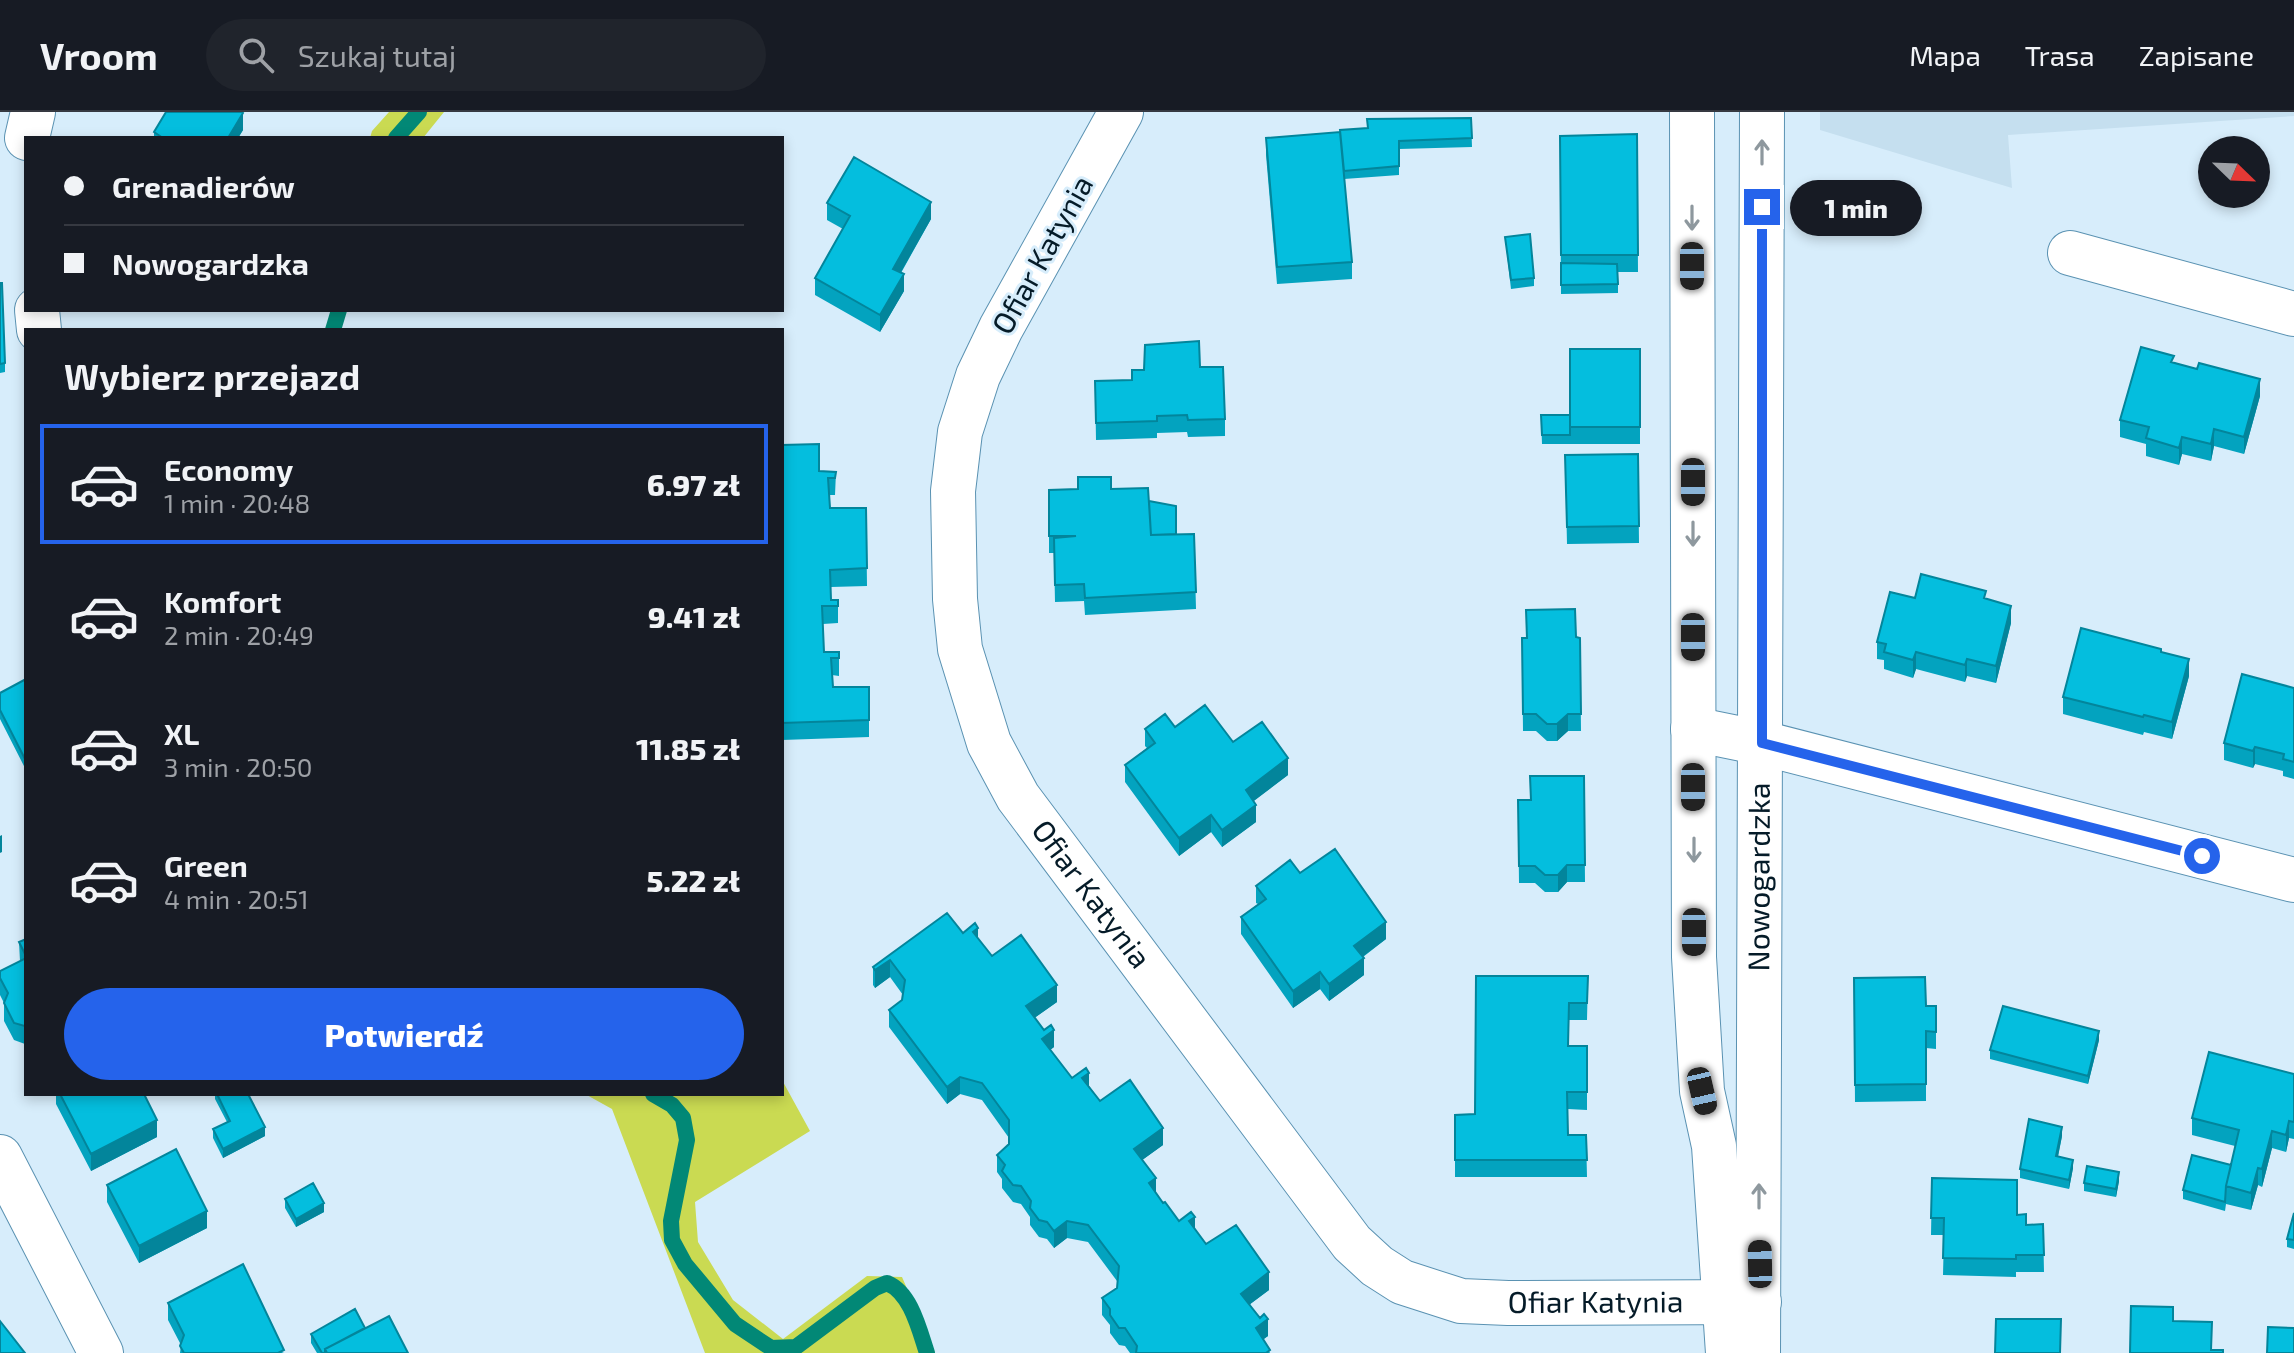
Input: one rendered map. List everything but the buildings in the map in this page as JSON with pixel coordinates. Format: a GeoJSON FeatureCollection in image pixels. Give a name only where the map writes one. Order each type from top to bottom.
{"type":"FeatureCollection","features":[{"type":"Feature","properties":{"kind":"street"},"geometry":{"type":"LineString","coordinates":[[27,136],[33,112]]}},
{"type":"Feature","properties":{"kind":"street","name":"Ofiar Katynia"},"geometry":{"type":"LineString","coordinates":[[1121,112],[1001,328],[978,376],[960,432],[953,491],[955,599],[960,649],[989,743],[1018,797],[1352,1243],[1377,1266],[1402,1282],[1461,1301],[1742,1302]]}},
{"type":"Feature","properties":{"kind":"street","name":"Nowogardzka"},"geometry":{"type":"LineString","coordinates":[[1692,112],[1694,957],[1702,1091],[1742,1302],[1758,1353]]}},
{"type":"Feature","properties":{"kind":"street","name":"Nowogardzka"},"geometry":{"type":"LineString","coordinates":[[1728,1353],[1742,1302],[1758,957],[1762,743],[1762,112]]}},
{"type":"Feature","properties":{"kind":"street"},"geometry":{"type":"LineString","coordinates":[[2070,253],[2294,314]]}},
{"type":"Feature","properties":{"kind":"street"},"geometry":{"type":"LineString","coordinates":[[1693,729],[1762,743],[2294,880]]}},
{"type":"Feature","properties":{"kind":"street"},"geometry":{"type":"LineString","coordinates":[[0,1157],[101,1353]]}},
{"type":"Feature","properties":{"kind":"shaded area"},"geometry":{"type":"Polygon","coordinates":[[[1820,112],[2294,112],[2294,116],[2008,135],[2012,188],[1820,130],[1820,112]]]}},
{"type":"Feature","properties":{"kind":"green space"},"geometry":{"type":"Polygon","coordinates":[[[389,112],[444,112],[425,136],[371,136],[389,112]]]}},
{"type":"Feature","properties":{"kind":"green space"},"geometry":{"type":"Polygon","coordinates":[[[784,1084],[810,1131],[695,1202],[698,1242],[733,1300],[783,1339],[867,1276],[902,1277],[935,1353],[705,1353],[612,1109],[589,1096],[784,1096],[784,1084]]]}},
{"type":"Feature","properties":{"kind":"waterway"},"geometry":{"type":"LineString","coordinates":[[398,136],[419,112]]}},
{"type":"Feature","properties":{"kind":"waterway"},"geometry":{"type":"LineString","coordinates":[[334,328],[338,312]]}},
{"type":"Feature","properties":{"kind":"waterway"},"geometry":{"type":"LineString","coordinates":[[656,1096],[672,1105],[683,1118],[687,1140],[671,1221],[672,1240],[685,1264],[735,1324],[771,1348],[796,1347],[875,1288],[887,1283],[908,1303],[927,1353]]}},
{"type":"Feature","properties":{"kind":"route"},"geometry":{"type":"LineString","coordinates":[[1762,207],[1762,743],[2202,856]]}}]}
